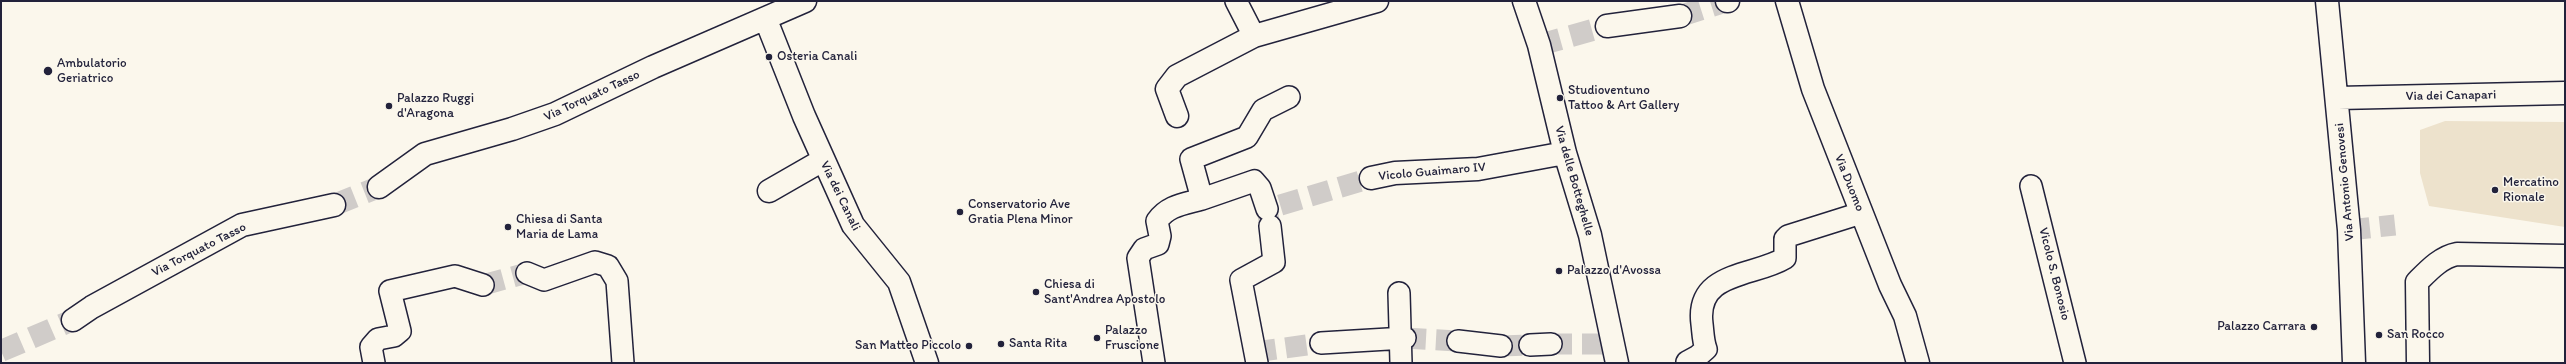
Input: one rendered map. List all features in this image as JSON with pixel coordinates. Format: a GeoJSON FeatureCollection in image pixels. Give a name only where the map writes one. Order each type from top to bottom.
{"type":"FeatureCollection","features":[{"type":"Feature","properties":{"kind":"street","name":"Via Torquato Tasso"},"geometry":{"type":"LineString","coordinates":[[379,187],[425,154],[512,129],[555,114],[716,39],[766,20],[805,1]]}},
{"type":"Feature","properties":{"kind":"street"},"geometry":{"type":"LineString","coordinates":[[1236,1],[1254,36]]}},
{"type":"Feature","properties":{"kind":"street"},"geometry":{"type":"LineString","coordinates":[[1177,116],[1167,89],[1177,76],[1254,36],[1377,1]]}},
{"type":"Feature","properties":{"kind":"street","name":"Via delle Botteghelle"},"geometry":{"type":"LineString","coordinates":[[1524,1],[1539,45],[1565,152],[1590,236],[1612,350]]}},
{"type":"Feature","properties":{"kind":"street","name":"Via Duomo"},"geometry":{"type":"LineString","coordinates":[[1787,1],[1813,89],[1890,286],[1905,316],[1918,363]]}},
{"type":"Feature","properties":{"kind":"street","name":"Via Antonio Genovesi"},"geometry":{"type":"LineString","coordinates":[[2327,1],[2338,98],[2349,230],[2354,363]]}},
{"type":"Feature","properties":{"kind":"street"},"geometry":{"type":"LineString","coordinates":[[1607,26],[1680,16]]}},
{"type":"Feature","properties":{"kind":"street","name":"Via dei Canali"},"geometry":{"type":"LineString","coordinates":[[766,20],[823,160],[853,225],[899,282],[927,363]]}},
{"type":"Feature","properties":{"kind":"street","name":"Via dei Canapari"},"geometry":{"type":"LineString","coordinates":[[2338,98],[2565,93]]}},
{"type":"Feature","properties":{"kind":"street"},"geometry":{"type":"LineString","coordinates":[[1202,199],[1191,159],[1247,136],[1264,110],[1289,97]]}},
{"type":"Feature","properties":{"kind":"street","name":"Vicolo Guaimaro IV"},"geometry":{"type":"LineString","coordinates":[[1371,178],[1395,173],[1478,169],[1565,152]]}},
{"type":"Feature","properties":{"kind":"street"},"geometry":{"type":"LineString","coordinates":[[769,191],[823,160]]}},
{"type":"Feature","properties":{"kind":"street"},"geometry":{"type":"LineString","coordinates":[[1154,363],[1138,258],[1144,249],[1158,244],[1160,236],[1157,221],[1162,212],[1171,207],[1202,199],[1254,181],[1260,188],[1268,218],[1274,262],[1241,280],[1257,363]]}},
{"type":"Feature","properties":{"kind":"street","name":"Vicolo S. Bonosio"},"geometry":{"type":"LineString","coordinates":[[2031,186],[2075,363]]}},
{"type":"Feature","properties":{"kind":"street","name":"Via Torquato Tasso"},"geometry":{"type":"LineString","coordinates":[[73,320],[92,307],[242,225],[334,205]]}},
{"type":"Feature","properties":{"kind":"street"},"geometry":{"type":"LineString","coordinates":[[1687,362],[1698,356],[1706,349],[1701,313],[1703,301],[1711,290],[1735,274],[1785,258],[1785,239],[1788,236],[1861,213]]}},
{"type":"Feature","properties":{"kind":"street"},"geometry":{"type":"LineString","coordinates":[[2418,363],[2417,282],[2432,267],[2448,256],[2458,254],[2565,256]]}},
{"type":"Feature","properties":{"kind":"street"},"geometry":{"type":"LineString","coordinates":[[527,273],[539,279],[550,279],[595,262],[601,262],[612,270],[617,281],[623,363]]}},
{"type":"Feature","properties":{"kind":"street"},"geometry":{"type":"LineString","coordinates":[[374,363],[371,347],[378,339],[394,336],[400,331],[390,291],[455,276],[484,285]]}},
{"type":"Feature","properties":{"kind":"street"},"geometry":{"type":"LineString","coordinates":[[1399,293],[1402,338],[1401,363]]}},
{"type":"Feature","properties":{"kind":"street"},"geometry":{"type":"LineString","coordinates":[[1321,343],[1402,338]]}},
{"type":"Feature","properties":{"kind":"street"},"geometry":{"type":"LineString","coordinates":[[1458,341],[1500,346]]}},
{"type":"Feature","properties":{"kind":"street"},"geometry":{"type":"LineString","coordinates":[[1530,345],[1551,344]]}},
{"type":"Feature","properties":{"kind":"shaded area","name":"Mercatino Rionale"},"geometry":{"type":"Polygon","coordinates":[[[2445,121],[2565,122],[2565,227],[2429,206],[2420,173],[2420,130],[2445,121]]]}},
{"type":"Feature","properties":{"kind":"tunnel"},"geometry":{"type":"LineString","coordinates":[[1680,16],[1727,1]]}},
{"type":"Feature","properties":{"kind":"tunnel"},"geometry":{"type":"LineString","coordinates":[[1539,45],[1607,26]]}},
{"type":"Feature","properties":{"kind":"tunnel"},"geometry":{"type":"LineString","coordinates":[[1270,226],[1267,209],[1371,178]]}},
{"type":"Feature","properties":{"kind":"tunnel"},"geometry":{"type":"LineString","coordinates":[[334,205],[379,187]]}},
{"type":"Feature","properties":{"kind":"tunnel"},"geometry":{"type":"LineString","coordinates":[[2349,230],[2395,225]]}},
{"type":"Feature","properties":{"kind":"tunnel"},"geometry":{"type":"LineString","coordinates":[[483,285],[527,273]]}},
{"type":"Feature","properties":{"kind":"tunnel"},"geometry":{"type":"LineString","coordinates":[[1,351],[73,320]]}},
{"type":"Feature","properties":{"kind":"tunnel"},"geometry":{"type":"LineString","coordinates":[[1405,338],[1458,341]]}},
{"type":"Feature","properties":{"kind":"tunnel"},"geometry":{"type":"LineString","coordinates":[[1255,352],[1321,343]]}},
{"type":"Feature","properties":{"kind":"tunnel"},"geometry":{"type":"LineString","coordinates":[[1551,344],[1607,344]]}},
{"type":"Feature","properties":{"kind":"tunnel"},"geometry":{"type":"LineString","coordinates":[[1501,346],[1530,345]]}},
{"type":"Feature","properties":{"kind":"place","name":"Osteria Canali"},"geometry":{"type":"Point","coordinates":[769,57]}},
{"type":"Feature","properties":{"kind":"place","name":"Ambulatorio Geriatrico"},"geometry":{"type":"Point","coordinates":[48,71]}},
{"type":"Feature","properties":{"kind":"place","name":"Studioventuno Tattoo & Art Gallery"},"geometry":{"type":"Point","coordinates":[1560,98]}},
{"type":"Feature","properties":{"kind":"place","name":"Palazzo Ruggi d'Aragona"},"geometry":{"type":"Point","coordinates":[389,106]}},
{"type":"Feature","properties":{"kind":"place","name":"Mercatino Rionale"},"geometry":{"type":"Point","coordinates":[2495,190]}},
{"type":"Feature","properties":{"kind":"place","name":"Conservatorio Ave Gratia Plena Minor"},"geometry":{"type":"Point","coordinates":[960,212]}},
{"type":"Feature","properties":{"kind":"place","name":"Chiesa di Santa Maria de Lama"},"geometry":{"type":"Point","coordinates":[508,227]}},
{"type":"Feature","properties":{"kind":"place","name":"Palazzo d'Avossa"},"geometry":{"type":"Point","coordinates":[1559,271]}},
{"type":"Feature","properties":{"kind":"place","name":"Chiesa di Sant'Andrea Apostolo"},"geometry":{"type":"Point","coordinates":[1036,292]}},
{"type":"Feature","properties":{"kind":"place","name":"Palazzo Carrara"},"geometry":{"type":"Point","coordinates":[2314,327]}},
{"type":"Feature","properties":{"kind":"place","name":"San Rocco"},"geometry":{"type":"Point","coordinates":[2379,335]}},
{"type":"Feature","properties":{"kind":"place","name":"Palazzo Fruscione"},"geometry":{"type":"Point","coordinates":[1097,338]}},
{"type":"Feature","properties":{"kind":"place","name":"Santa Rita"},"geometry":{"type":"Point","coordinates":[1001,344]}},
{"type":"Feature","properties":{"kind":"place","name":"San Matteo Piccolo"},"geometry":{"type":"Point","coordinates":[969,346]}}]}
